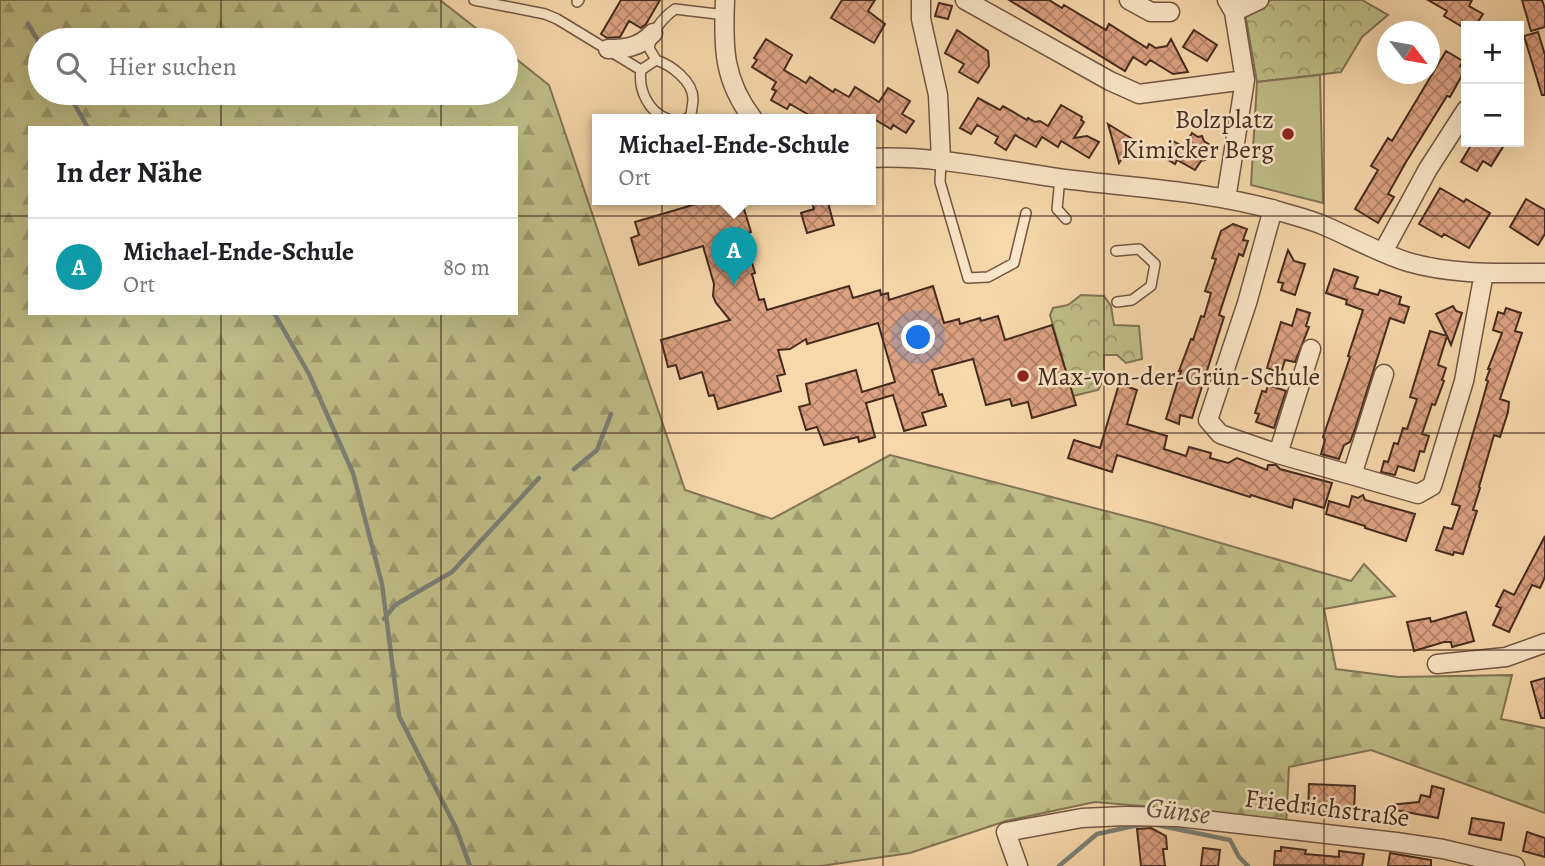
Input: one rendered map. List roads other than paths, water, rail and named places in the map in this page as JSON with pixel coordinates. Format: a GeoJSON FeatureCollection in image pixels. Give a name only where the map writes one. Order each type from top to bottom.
{"type":"FeatureCollection","features":[{"type":"Feature","properties":{"kind":"street"},"geometry":{"type":"LineString","coordinates":[[921,0],[920,19],[938,95],[941,160]]}},
{"type":"Feature","properties":{"kind":"street"},"geometry":{"type":"LineString","coordinates":[[965,0],[1110,81],[1139,94],[1245,80]]}},
{"type":"Feature","properties":{"kind":"street"},"geometry":{"type":"LineString","coordinates":[[1129,0],[1152,12],[1170,12]]}},
{"type":"Feature","properties":{"kind":"street"},"geometry":{"type":"LineString","coordinates":[[1226,199],[1245,80],[1231,6],[1259,0]]}},
{"type":"Feature","properties":{"kind":"street"},"geometry":{"type":"LineString","coordinates":[[725,7],[724,48],[729,76],[740,102],[749,114]]}},
{"type":"Feature","properties":{"kind":"street"},"geometry":{"type":"LineString","coordinates":[[608,50],[628,49],[653,33]]}},
{"type":"Feature","properties":{"kind":"street"},"geometry":{"type":"LineString","coordinates":[[1383,252],[1428,170],[1461,118]]}},
{"type":"Feature","properties":{"kind":"street"},"geometry":{"type":"LineString","coordinates":[[876,158],[905,156],[941,160],[1226,199],[1273,209],[1322,225],[1408,262],[1484,273],[1545,273]]}},
{"type":"Feature","properties":{"kind":"street"},"geometry":{"type":"LineString","coordinates":[[1273,209],[1247,303],[1208,419],[1220,435],[1278,454],[1418,494],[1432,486],[1464,381],[1484,273]]}},
{"type":"Feature","properties":{"kind":"street"},"geometry":{"type":"LineString","coordinates":[[1278,454],[1311,349]]}},
{"type":"Feature","properties":{"kind":"street"},"geometry":{"type":"LineString","coordinates":[[1352,475],[1384,374]]}},
{"type":"Feature","properties":{"kind":"street"},"geometry":{"type":"LineString","coordinates":[[1437,664],[1506,657],[1545,643]]}},
{"type":"Feature","properties":{"kind":"street","name":"Friedrichstraße"},"geometry":{"type":"LineString","coordinates":[[1018,866],[1006,832],[1082,818],[1125,816],[1178,817],[1396,842],[1443,849],[1515,866]]}},
{"type":"Feature","properties":{"kind":"lane"},"geometry":{"type":"LineString","coordinates":[[474,0],[545,14],[640,70]]}},
{"type":"Feature","properties":{"kind":"lane"},"geometry":{"type":"LineString","coordinates":[[691,114],[694,97],[683,79],[668,64],[656,60],[649,48],[653,33],[676,4],[725,7]]}},
{"type":"Feature","properties":{"kind":"lane"},"geometry":{"type":"LineString","coordinates":[[640,70],[656,60]]}},
{"type":"Feature","properties":{"kind":"lane"},"geometry":{"type":"LineString","coordinates":[[640,70],[639,82],[645,99],[659,114]]}},
{"type":"Feature","properties":{"kind":"lane"},"geometry":{"type":"LineString","coordinates":[[941,160],[940,182],[968,278],[988,277],[1014,263],[1026,213]]}},
{"type":"Feature","properties":{"kind":"lane"},"geometry":{"type":"LineString","coordinates":[[1060,178],[1057,209],[1066,219]]}},
{"type":"Feature","properties":{"kind":"lane"},"geometry":{"type":"LineString","coordinates":[[1116,251],[1139,249],[1155,264],[1151,286],[1132,300],[1117,302]]}},
{"type":"Feature","properties":{"kind":"waterway"},"geometry":{"type":"LineString","coordinates":[[28,24],[30,28]]}},
{"type":"Feature","properties":{"kind":"waterway"},"geometry":{"type":"LineString","coordinates":[[75,105],[87,126]]}},
{"type":"Feature","properties":{"kind":"waterway"},"geometry":{"type":"LineString","coordinates":[[275,315],[309,374],[353,473],[382,584],[399,716],[456,828],[470,866]]}},
{"type":"Feature","properties":{"kind":"waterway"},"geometry":{"type":"LineString","coordinates":[[574,469],[597,450],[611,414]]}},
{"type":"Feature","properties":{"kind":"waterway"},"geometry":{"type":"LineString","coordinates":[[384,619],[395,605],[452,572],[539,478]]}},
{"type":"Feature","properties":{"kind":"waterway","name":"Günse"},"geometry":{"type":"LineString","coordinates":[[1059,866],[1097,834],[1143,824]]}},
{"type":"Feature","properties":{"kind":"waterway","name":"Günse"},"geometry":{"type":"LineString","coordinates":[[1152,824],[1230,840],[1239,857],[1248,866]]}},
{"type":"Feature","properties":{"kind":"place","name":"Bolzplatz Kimicker Berg"},"geometry":{"type":"Point","coordinates":[1288,134]}},
{"type":"Feature","properties":{"kind":"place","name":"Michael-Ende-Schule"},"geometry":{"type":"Point","coordinates":[734,285]}},
{"type":"Feature","properties":{"kind":"place","name":"Max-von-der-Grün-Schule"},"geometry":{"type":"Point","coordinates":[1023,376]}}]}
